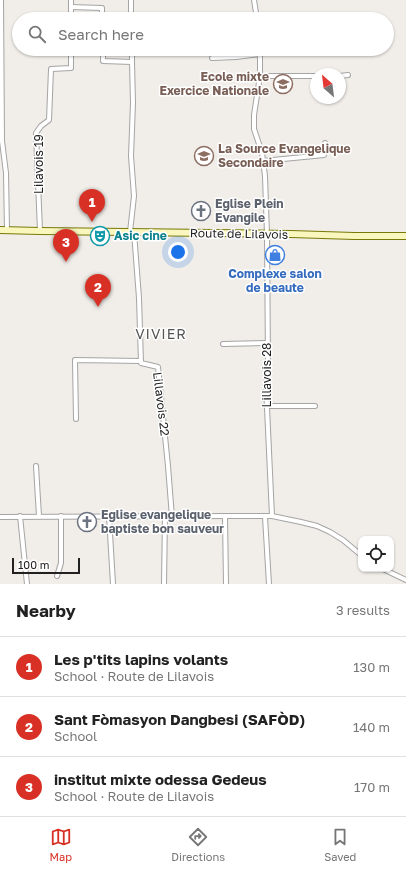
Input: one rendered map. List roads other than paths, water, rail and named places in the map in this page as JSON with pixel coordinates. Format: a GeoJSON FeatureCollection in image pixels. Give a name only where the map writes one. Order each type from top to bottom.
{"type":"FeatureCollection","features":[{"type":"Feature","properties":{"kind":"main road","name":"Route de Lilavois"},"geometry":{"type":"LineString","coordinates":[[0,230],[406,236]]}},
{"type":"Feature","properties":{"kind":"street"},"geometry":{"type":"LineString","coordinates":[[1,0],[2,141],[6,173],[7,230]]}},
{"type":"Feature","properties":{"kind":"street"},"geometry":{"type":"LineString","coordinates":[[71,0],[71,12]]}},
{"type":"Feature","properties":{"kind":"street"},"geometry":{"type":"LineString","coordinates":[[131,0],[131,12]]}},
{"type":"Feature","properties":{"kind":"street"},"geometry":{"type":"LineString","coordinates":[[254,0],[256,12]]}},
{"type":"Feature","properties":{"kind":"street"},"geometry":{"type":"LineString","coordinates":[[71,7],[102,8],[102,12]]}},
{"type":"Feature","properties":{"kind":"street","name":"Lilavois 19"},"geometry":{"type":"LineString","coordinates":[[40,231],[36,133],[41,126],[49,120],[51,69],[71,68],[71,56]]}},
{"type":"Feature","properties":{"kind":"street"},"geometry":{"type":"LineString","coordinates":[[103,56],[103,61],[132,62]]}},
{"type":"Feature","properties":{"kind":"street","name":"Lillavois 22"},"geometry":{"type":"LineString","coordinates":[[132,56],[133,103],[131,156],[134,196],[132,232],[139,298],[141,363],[158,367],[172,516]]}},
{"type":"Feature","properties":{"kind":"street"},"geometry":{"type":"LineString","coordinates":[[212,58],[244,56]]}},
{"type":"Feature","properties":{"kind":"street","name":"Lillavois 28"},"geometry":{"type":"LineString","coordinates":[[260,56],[260,76],[254,115],[254,128],[263,161],[265,176],[268,363],[266,386],[272,516]]}},
{"type":"Feature","properties":{"kind":"street"},"geometry":{"type":"LineString","coordinates":[[260,76],[310,76]]}},
{"type":"Feature","properties":{"kind":"street"},"geometry":{"type":"LineString","coordinates":[[263,161],[324,155],[325,143]]}},
{"type":"Feature","properties":{"kind":"street"},"geometry":{"type":"LineString","coordinates":[[223,344],[267,343]]}},
{"type":"Feature","properties":{"kind":"street"},"geometry":{"type":"LineString","coordinates":[[76,419],[75,360],[141,361]]}},
{"type":"Feature","properties":{"kind":"street"},"geometry":{"type":"LineString","coordinates":[[267,406],[315,406]]}},
{"type":"Feature","properties":{"kind":"street"},"geometry":{"type":"LineString","coordinates":[[36,466],[39,516]]}},
{"type":"Feature","properties":{"kind":"street"},"geometry":{"type":"LineString","coordinates":[[20,516],[27,584]]}},
{"type":"Feature","properties":{"kind":"street"},"geometry":{"type":"LineString","coordinates":[[57,576],[60,562],[61,516]]}},
{"type":"Feature","properties":{"kind":"street"},"geometry":{"type":"LineString","coordinates":[[109,516],[113,584]]}},
{"type":"Feature","properties":{"kind":"street"},"geometry":{"type":"LineString","coordinates":[[164,584],[165,516]]}},
{"type":"Feature","properties":{"kind":"street"},"geometry":{"type":"LineString","coordinates":[[225,516],[226,584]]}},
{"type":"Feature","properties":{"kind":"street"},"geometry":{"type":"LineString","coordinates":[[0,517],[272,516],[317,526],[343,540],[358,553]]}},
{"type":"Feature","properties":{"kind":"street"},"geometry":{"type":"LineString","coordinates":[[265,517],[269,584]]}},
{"type":"Feature","properties":{"kind":"street"},"geometry":{"type":"LineString","coordinates":[[389,572],[406,580]]}},
{"type":"Feature","properties":{"kind":"place","name":"Ecole mixte Exercice Nationale"},"geometry":{"type":"Point","coordinates":[283,84]}},
{"type":"Feature","properties":{"kind":"place","name":"La Source Evangelique Secondaire"},"geometry":{"type":"Point","coordinates":[204,156]}},
{"type":"Feature","properties":{"kind":"place","name":"Eglise Plein Evangile"},"geometry":{"type":"Point","coordinates":[201,211]}},
{"type":"Feature","properties":{"kind":"place","name":"Les p'tits lapins volants"},"geometry":{"type":"Point","coordinates":[92,222]}},
{"type":"Feature","properties":{"kind":"place","name":"Asic cine"},"geometry":{"type":"Point","coordinates":[100,236]}},
{"type":"Feature","properties":{"kind":"place","name":"Complexe salon de beaute"},"geometry":{"type":"Point","coordinates":[275,255]}},
{"type":"Feature","properties":{"kind":"place","name":"institut mixte odessa Gedeus"},"geometry":{"type":"Point","coordinates":[66,262]}},
{"type":"Feature","properties":{"kind":"place","name":"Sant Fòmasyon Dangbesi (SAFÒD)"},"geometry":{"type":"Point","coordinates":[98,307]}},
{"type":"Feature","properties":{"kind":"place","name":"Eglise evangelique baptiste bon sauveur"},"geometry":{"type":"Point","coordinates":[87,522]}},
{"type":"Feature","properties":{"kind":"district","name":"VIVIER"},"geometry":{"type":"Point","coordinates":[161,334]}}]}
